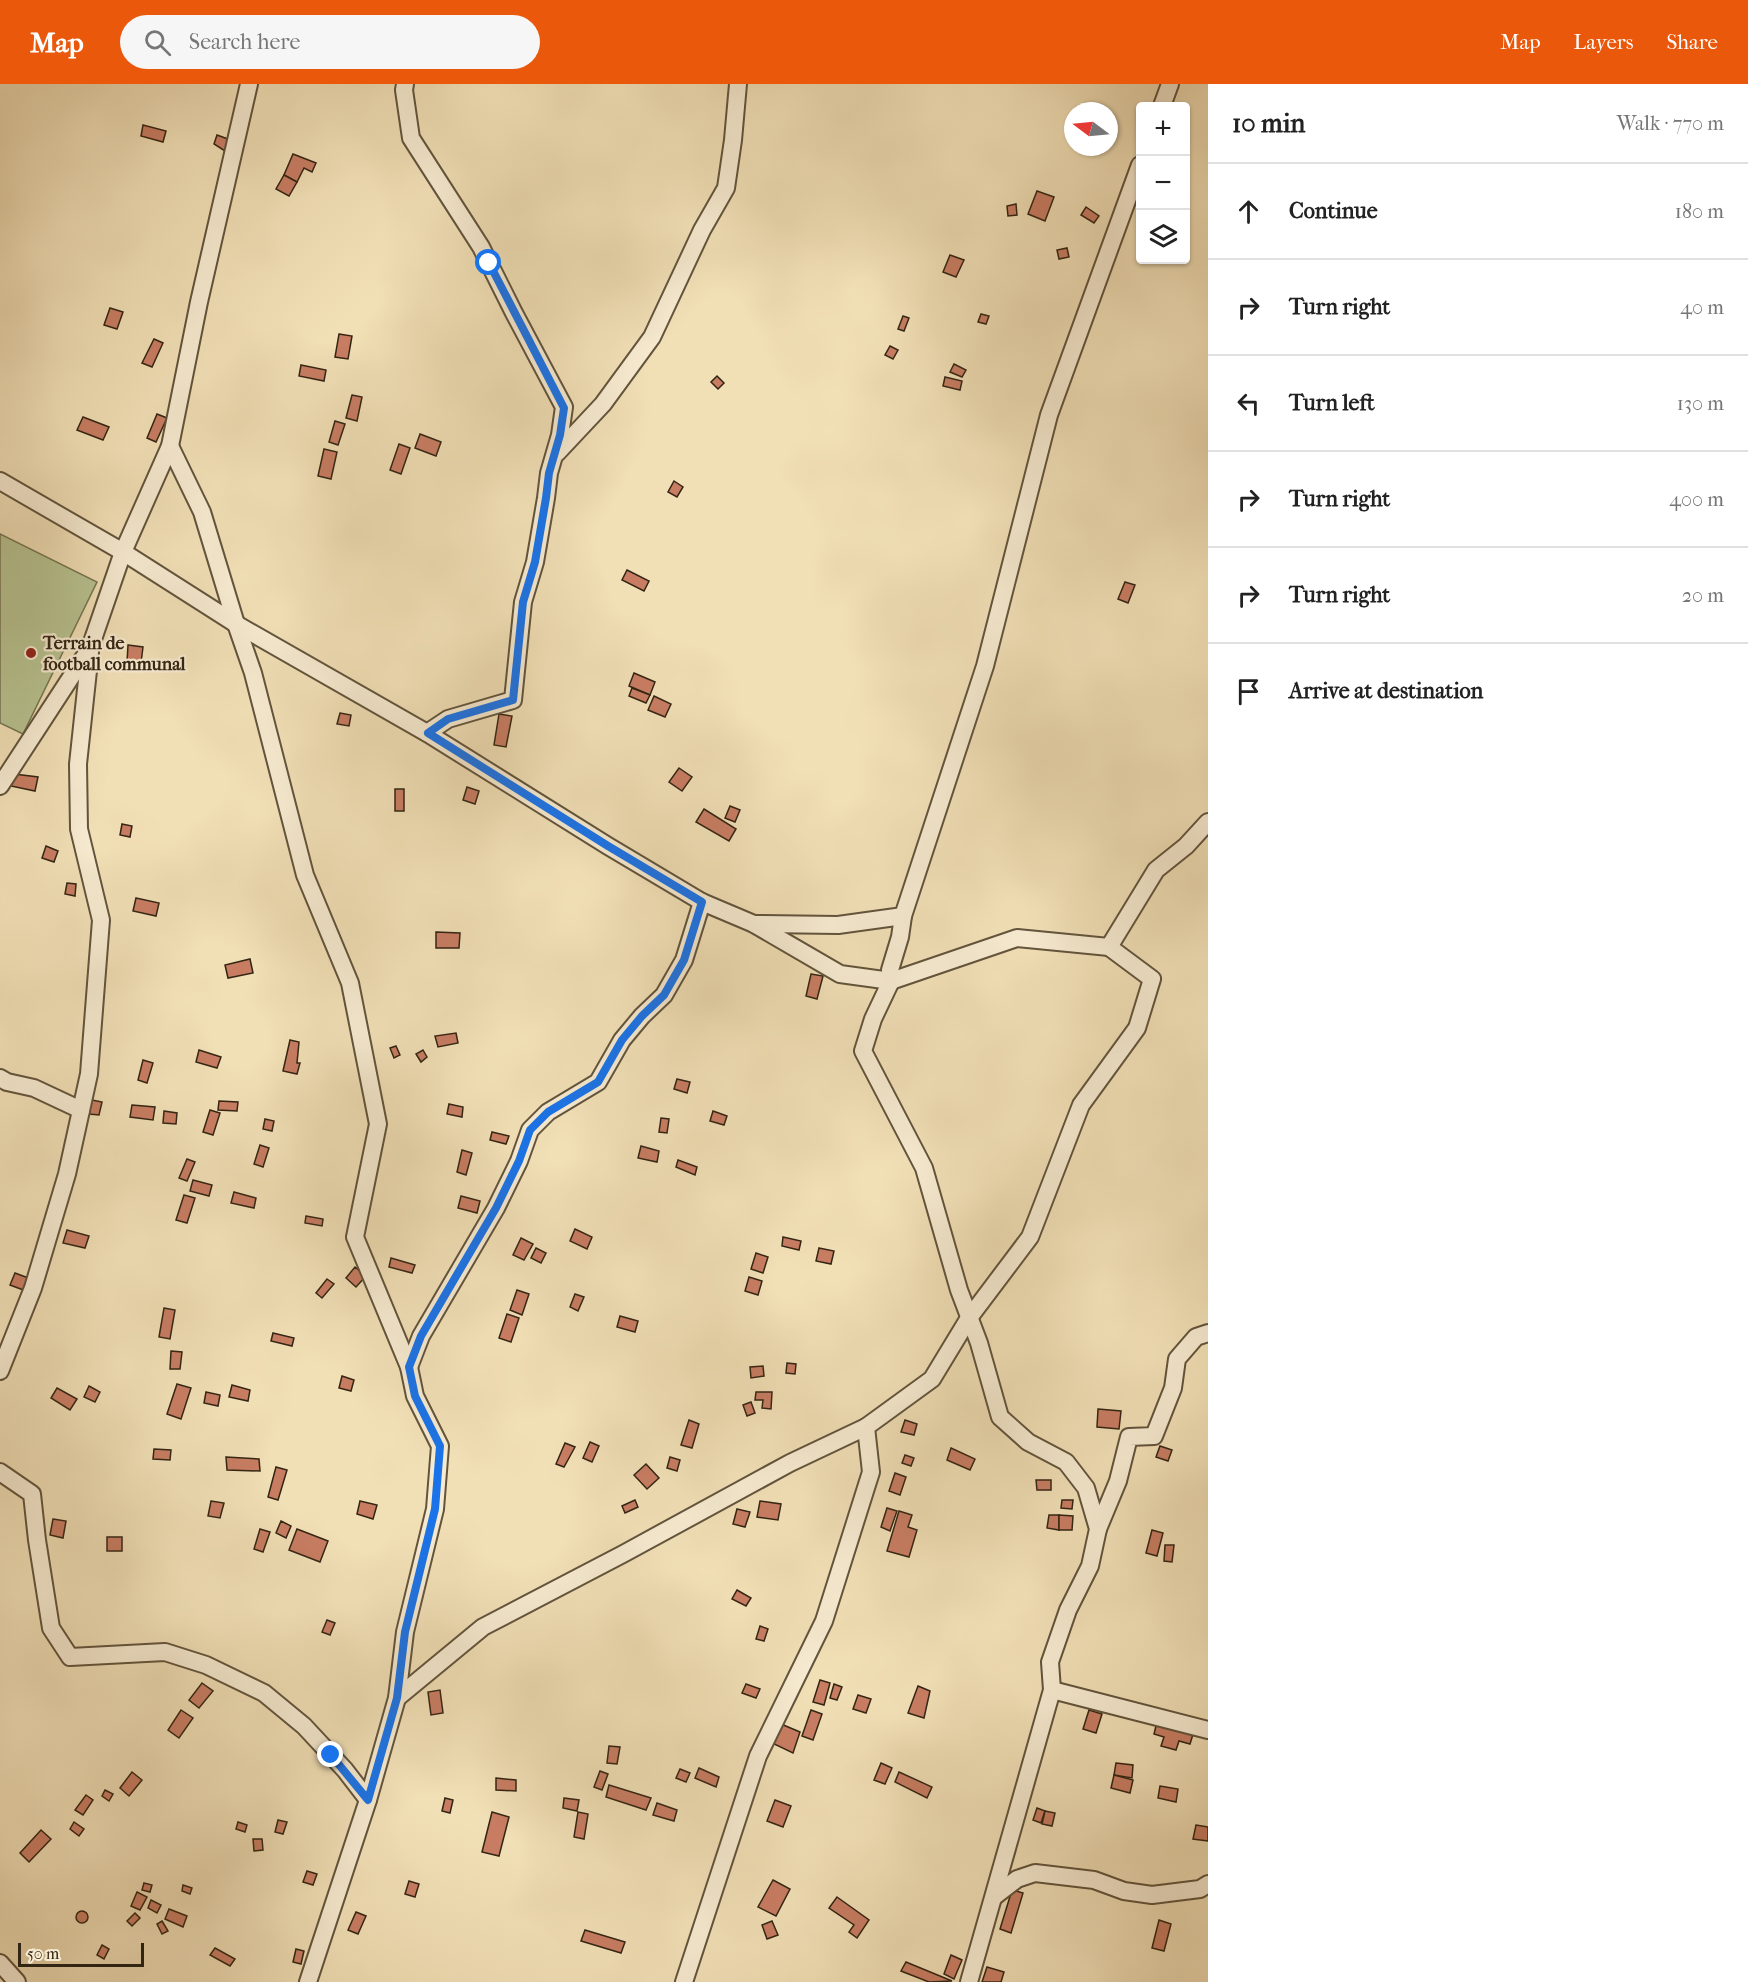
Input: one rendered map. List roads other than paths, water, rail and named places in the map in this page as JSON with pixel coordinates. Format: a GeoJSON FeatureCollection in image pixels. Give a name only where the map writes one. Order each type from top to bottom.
{"type":"FeatureCollection","features":[{"type":"Feature","properties":{"kind":"street"},"geometry":{"type":"LineString","coordinates":[[0,1371],[33,1288],[67,1174],[89,1074],[101,920],[79,829],[78,764],[90,648],[123,552],[170,446],[199,302],[249,84]]}},
{"type":"Feature","properties":{"kind":"street"},"geometry":{"type":"LineString","coordinates":[[405,84],[411,138],[481,247],[564,408],[560,435],[549,473],[535,562],[523,602],[513,700],[448,719],[428,733]]}},
{"type":"Feature","properties":{"kind":"street"},"geometry":{"type":"LineString","coordinates":[[554,455],[603,404],[652,337],[702,230],[726,188],[738,84]]}},
{"type":"Feature","properties":{"kind":"street"},"geometry":{"type":"LineString","coordinates":[[1163,102],[1170,84]]}},
{"type":"Feature","properties":{"kind":"street"},"geometry":{"type":"LineString","coordinates":[[1098,1529],[1086,1488],[1066,1462],[1028,1442],[1000,1417],[982,1353],[959,1290],[924,1168],[863,1051],[873,1018],[891,981],[890,970],[900,937],[903,916],[985,666],[1049,415],[1136,176]]}},
{"type":"Feature","properties":{"kind":"street"},"geometry":{"type":"LineString","coordinates":[[170,446],[202,512],[253,673],[305,875],[350,983],[378,1124],[355,1237],[409,1367],[415,1396],[440,1446],[435,1509],[405,1632],[397,1698],[368,1800],[308,1982]]}},
{"type":"Feature","properties":{"kind":"street"},"geometry":{"type":"LineString","coordinates":[[0,481],[123,552],[236,624],[428,733],[702,902],[754,924],[840,974],[891,981],[1017,938],[1109,947],[1152,979],[1137,1028],[1081,1105],[1030,1237],[969,1318],[933,1379],[866,1427],[790,1463],[483,1627],[397,1698]]}},
{"type":"Feature","properties":{"kind":"street"},"geometry":{"type":"LineString","coordinates":[[0,786],[90,648]]}},
{"type":"Feature","properties":{"kind":"street"},"geometry":{"type":"LineString","coordinates":[[1109,947],[1156,870],[1186,846],[1208,822]]}},
{"type":"Feature","properties":{"kind":"street"},"geometry":{"type":"LineString","coordinates":[[409,1367],[421,1336],[496,1208],[519,1161],[530,1130],[548,1112],[598,1082],[622,1040],[664,995],[684,960],[702,902]]}},
{"type":"Feature","properties":{"kind":"street"},"geometry":{"type":"LineString","coordinates":[[754,924],[838,925],[903,916]]}},
{"type":"Feature","properties":{"kind":"street"},"geometry":{"type":"LineString","coordinates":[[0,1078],[7,1082],[34,1088],[81,1110]]}},
{"type":"Feature","properties":{"kind":"street"},"geometry":{"type":"LineString","coordinates":[[969,1982],[1052,1690],[1050,1662],[1068,1610],[1090,1566],[1098,1529],[1118,1481],[1129,1437],[1154,1436],[1173,1388],[1177,1359],[1196,1337],[1208,1333]]}},
{"type":"Feature","properties":{"kind":"street"},"geometry":{"type":"LineString","coordinates":[[684,1982],[758,1756],[824,1622],[871,1472],[866,1427]]}},
{"type":"Feature","properties":{"kind":"street"},"geometry":{"type":"LineString","coordinates":[[0,1472],[32,1494],[51,1628],[70,1657],[165,1652],[206,1665],[272,1699],[304,1726],[345,1770],[368,1800]]}},
{"type":"Feature","properties":{"kind":"street"},"geometry":{"type":"LineString","coordinates":[[1052,1690],[1208,1730]]}},
{"type":"Feature","properties":{"kind":"street"},"geometry":{"type":"LineString","coordinates":[[995,1896],[1017,1879],[1035,1873],[1094,1880],[1124,1892],[1152,1895],[1200,1889],[1208,1884]]}},
{"type":"Feature","properties":{"kind":"street"},"geometry":{"type":"LineString","coordinates":[[0,1963],[17,1982]]}},
{"type":"Feature","properties":{"kind":"place","name":"Terrain de football communal"},"geometry":{"type":"Point","coordinates":[31,653]}}]}
